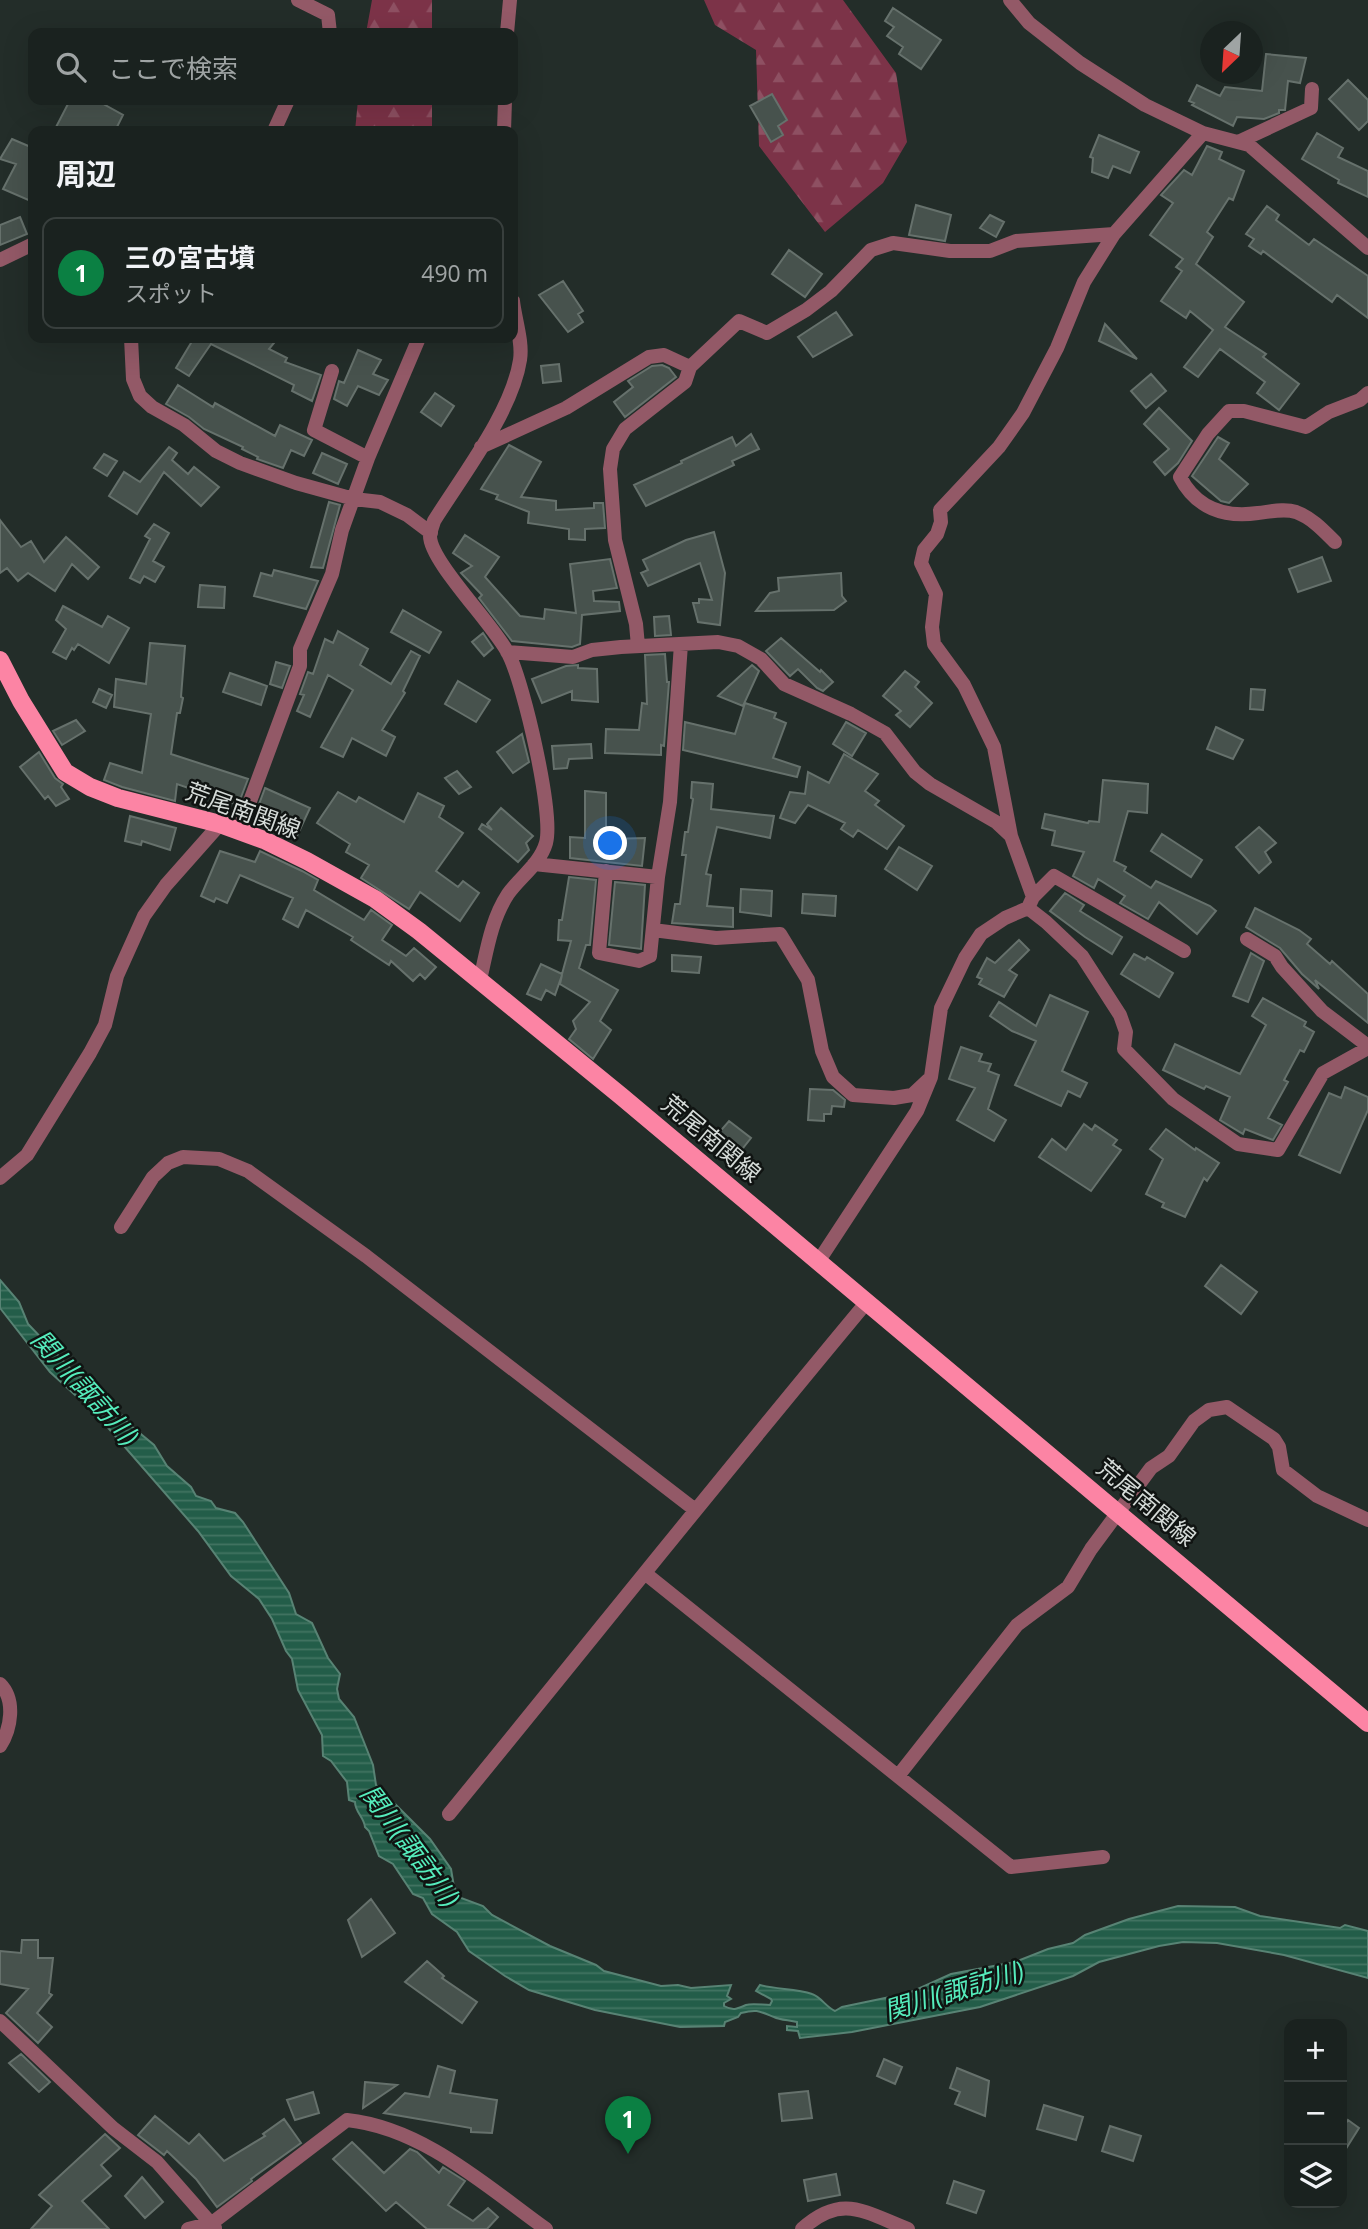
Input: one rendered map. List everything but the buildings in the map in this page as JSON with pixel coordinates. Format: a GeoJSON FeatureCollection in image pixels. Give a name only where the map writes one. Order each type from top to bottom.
{"type":"FeatureCollection","features":[{"type":"Feature","properties":{"kind":"main road","name":"荒尾南関線"},"geometry":{"type":"LineString","coordinates":[[0,660],[65,772],[90,787],[118,798],[220,824],[264,840],[374,899],[419,931],[1118,1511],[1368,1723]]}},
{"type":"Feature","properties":{"kind":"street"},"geometry":{"type":"LineString","coordinates":[[298,0],[328,15],[329,28]]}},
{"type":"Feature","properties":{"kind":"street"},"geometry":{"type":"LineString","coordinates":[[507,28],[510,0]]}},
{"type":"Feature","properties":{"kind":"street"},"geometry":{"type":"LineString","coordinates":[[1010,0],[1029,23],[1080,63],[1145,105],[1203,133],[1249,145],[1368,248]]}},
{"type":"Feature","properties":{"kind":"street"},"geometry":{"type":"LineString","coordinates":[[1238,142],[1311,108],[1312,89]]}},
{"type":"Feature","properties":{"kind":"street"},"geometry":{"type":"LineString","coordinates":[[276,126],[286,105]]}},
{"type":"Feature","properties":{"kind":"street"},"geometry":{"type":"LineString","coordinates":[[504,126],[505,105]]}},
{"type":"Feature","properties":{"kind":"street"},"geometry":{"type":"LineString","coordinates":[[1203,133],[1114,234],[1084,282],[1057,348],[1023,413],[999,447],[940,510],[941,522],[937,534],[923,550],[921,563],[936,594],[932,627],[934,644],[964,685],[994,747],[1011,836],[1031,903],[1046,922],[1082,956],[1120,1015],[1126,1032],[1124,1049],[1173,1099],[1238,1144],[1279,1150],[1324,1073],[1368,1047],[1322,1011],[1275,956],[1247,939]]}},
{"type":"Feature","properties":{"kind":"street"},"geometry":{"type":"LineString","coordinates":[[638,646],[636,624],[615,540],[610,469],[613,449],[625,429],[685,382],[690,366],[739,321],[767,333],[806,310],[831,291],[871,250],[892,243],[950,251],[990,251],[1016,241],[1114,234]]}},
{"type":"Feature","properties":{"kind":"street"},"geometry":{"type":"LineString","coordinates":[[0,260],[28,246]]}},
{"type":"Feature","properties":{"kind":"street"},"geometry":{"type":"LineString","coordinates":[[480,979],[494,919],[509,893],[534,864],[546,844],[548,823],[532,730],[507,652],[437,558],[430,537],[434,521],[506,407],[521,357],[518,336]]}},
{"type":"Feature","properties":{"kind":"street"},"geometry":{"type":"LineString","coordinates":[[131,343],[132,379],[140,396],[152,407],[184,425],[216,451],[240,463],[354,499],[380,502],[407,515],[431,533]]}},
{"type":"Feature","properties":{"kind":"street"},"geometry":{"type":"LineString","coordinates":[[239,831],[300,666],[300,649],[332,574],[342,530],[368,458],[417,343]]}},
{"type":"Feature","properties":{"kind":"street"},"geometry":{"type":"LineString","coordinates":[[480,448],[566,408],[649,356],[664,355],[690,366]]}},
{"type":"Feature","properties":{"kind":"street"},"geometry":{"type":"LineString","coordinates":[[332,371],[314,430],[368,458]]}},
{"type":"Feature","properties":{"kind":"street"},"geometry":{"type":"LineString","coordinates":[[1335,542],[1315,522],[1294,511],[1243,515],[1220,513],[1203,505],[1187,490],[1180,477],[1208,434],[1229,411],[1244,411],[1306,427],[1329,412],[1360,400],[1368,393]]}},
{"type":"Feature","properties":{"kind":"street"},"geometry":{"type":"LineString","coordinates":[[507,652],[573,657],[592,650],[681,643],[718,642],[738,646],[761,659],[785,684],[886,733],[915,772],[930,784],[996,822],[1011,836]]}},
{"type":"Feature","properties":{"kind":"street"},"geometry":{"type":"LineString","coordinates":[[606,871],[599,953],[639,961],[650,956],[658,877],[670,803],[681,643]]}},
{"type":"Feature","properties":{"kind":"street"},"geometry":{"type":"LineString","coordinates":[[3,1177],[27,1155],[95,1044],[105,1025],[117,976],[144,916],[166,885],[220,824]]}},
{"type":"Feature","properties":{"kind":"street"},"geometry":{"type":"LineString","coordinates":[[534,864],[658,877]]}},
{"type":"Feature","properties":{"kind":"street"},"geometry":{"type":"LineString","coordinates":[[818,1262],[918,1111],[932,1076],[941,1008],[965,958],[981,934],[1031,903],[1054,876],[1184,951]]}},
{"type":"Feature","properties":{"kind":"street"},"geometry":{"type":"LineString","coordinates":[[653,930],[716,938],[780,934],[807,980],[822,1051],[834,1077],[853,1095],[894,1098],[912,1095],[932,1076]]}},
{"type":"Feature","properties":{"kind":"street"},"geometry":{"type":"LineString","coordinates":[[121,1227],[153,1177],[169,1163],[183,1157],[219,1159],[248,1171],[366,1255],[694,1510]]}},
{"type":"Feature","properties":{"kind":"street"},"geometry":{"type":"LineString","coordinates":[[449,1814],[646,1574],[694,1510],[866,1303]]}},
{"type":"Feature","properties":{"kind":"street"},"geometry":{"type":"LineString","coordinates":[[898,1776],[1017,1625],[1069,1587],[1118,1511],[1151,1468],[1169,1456],[1194,1421],[1209,1410],[1227,1407],[1274,1440],[1279,1447],[1283,1470],[1317,1496],[1368,1520]]}},
{"type":"Feature","properties":{"kind":"street"},"geometry":{"type":"LineString","coordinates":[[646,1574],[1011,1867],[1103,1857]]}},
{"type":"Feature","properties":{"kind":"street"},"geometry":{"type":"LineString","coordinates":[[0,1684],[5,1689],[11,1717],[0,1746]]}},
{"type":"Feature","properties":{"kind":"street"},"geometry":{"type":"LineString","coordinates":[[0,2021],[113,2128],[158,2162],[214,2226]]}},
{"type":"Feature","properties":{"kind":"street"},"geometry":{"type":"LineString","coordinates":[[188,2229],[214,2226],[347,2120],[369,2123],[416,2140],[546,2229]]}},
{"type":"Feature","properties":{"kind":"street"},"geometry":{"type":"LineString","coordinates":[[802,2229],[816,2217],[838,2208],[852,2207],[908,2229]]}},
{"type":"Feature","properties":{"kind":"green space"},"geometry":{"type":"Polygon","coordinates":[[[372,0],[432,0],[432,28],[367,28],[372,0]]]}},
{"type":"Feature","properties":{"kind":"green space"},"geometry":{"type":"Polygon","coordinates":[[[704,0],[843,0],[896,73],[907,142],[883,183],[825,232],[759,146],[756,50],[715,25],[704,0]]]}},
{"type":"Feature","properties":{"kind":"green space"},"geometry":{"type":"Polygon","coordinates":[[[358,105],[432,105],[432,126],[355,126],[358,105]]]}},
{"type":"Feature","properties":{"kind":"water","name":"関川(諏訪川)"},"geometry":{"type":"Polygon","coordinates":[[[0,1280],[19,1302],[28,1324],[71,1369],[105,1396],[130,1425],[154,1445],[167,1466],[191,1487],[196,1496],[211,1501],[216,1508],[235,1513],[243,1522],[289,1593],[296,1614],[312,1623],[328,1658],[340,1674],[337,1689],[339,1699],[354,1717],[373,1765],[376,1785],[430,1839],[451,1869],[454,1887],[461,1898],[483,1906],[492,1915],[550,1946],[604,1971],[661,1986],[678,1985],[691,1988],[731,1985],[727,1996],[731,1999],[724,2003],[724,2006],[730,2009],[751,2004],[770,2005],[771,1999],[756,1991],[760,1985],[812,1994],[835,2011],[842,2007],[909,1993],[951,1974],[1015,1962],[1073,1943],[1085,1935],[1129,1919],[1178,1906],[1235,1907],[1260,1916],[1340,1928],[1345,1925],[1368,1931],[1368,1978],[1284,1955],[1217,1943],[1183,1942],[1099,1962],[1073,1976],[980,2007],[852,2032],[800,2038],[798,2031],[787,2030],[787,2026],[797,2027],[797,2022],[758,2011],[741,2013],[725,2022],[724,2026],[680,2027],[595,2010],[529,1990],[469,1951],[457,1932],[432,1914],[423,1898],[413,1894],[393,1864],[379,1856],[355,1802],[349,1800],[347,1782],[331,1761],[323,1756],[322,1735],[298,1690],[292,1659],[259,1599],[231,1576],[198,1531],[97,1415],[50,1372],[0,1308],[0,1280]]]}},
{"type":"Feature","properties":{"kind":"place","name":"三の宮古墳"},"geometry":{"type":"Point","coordinates":[628,2154]}}]}
